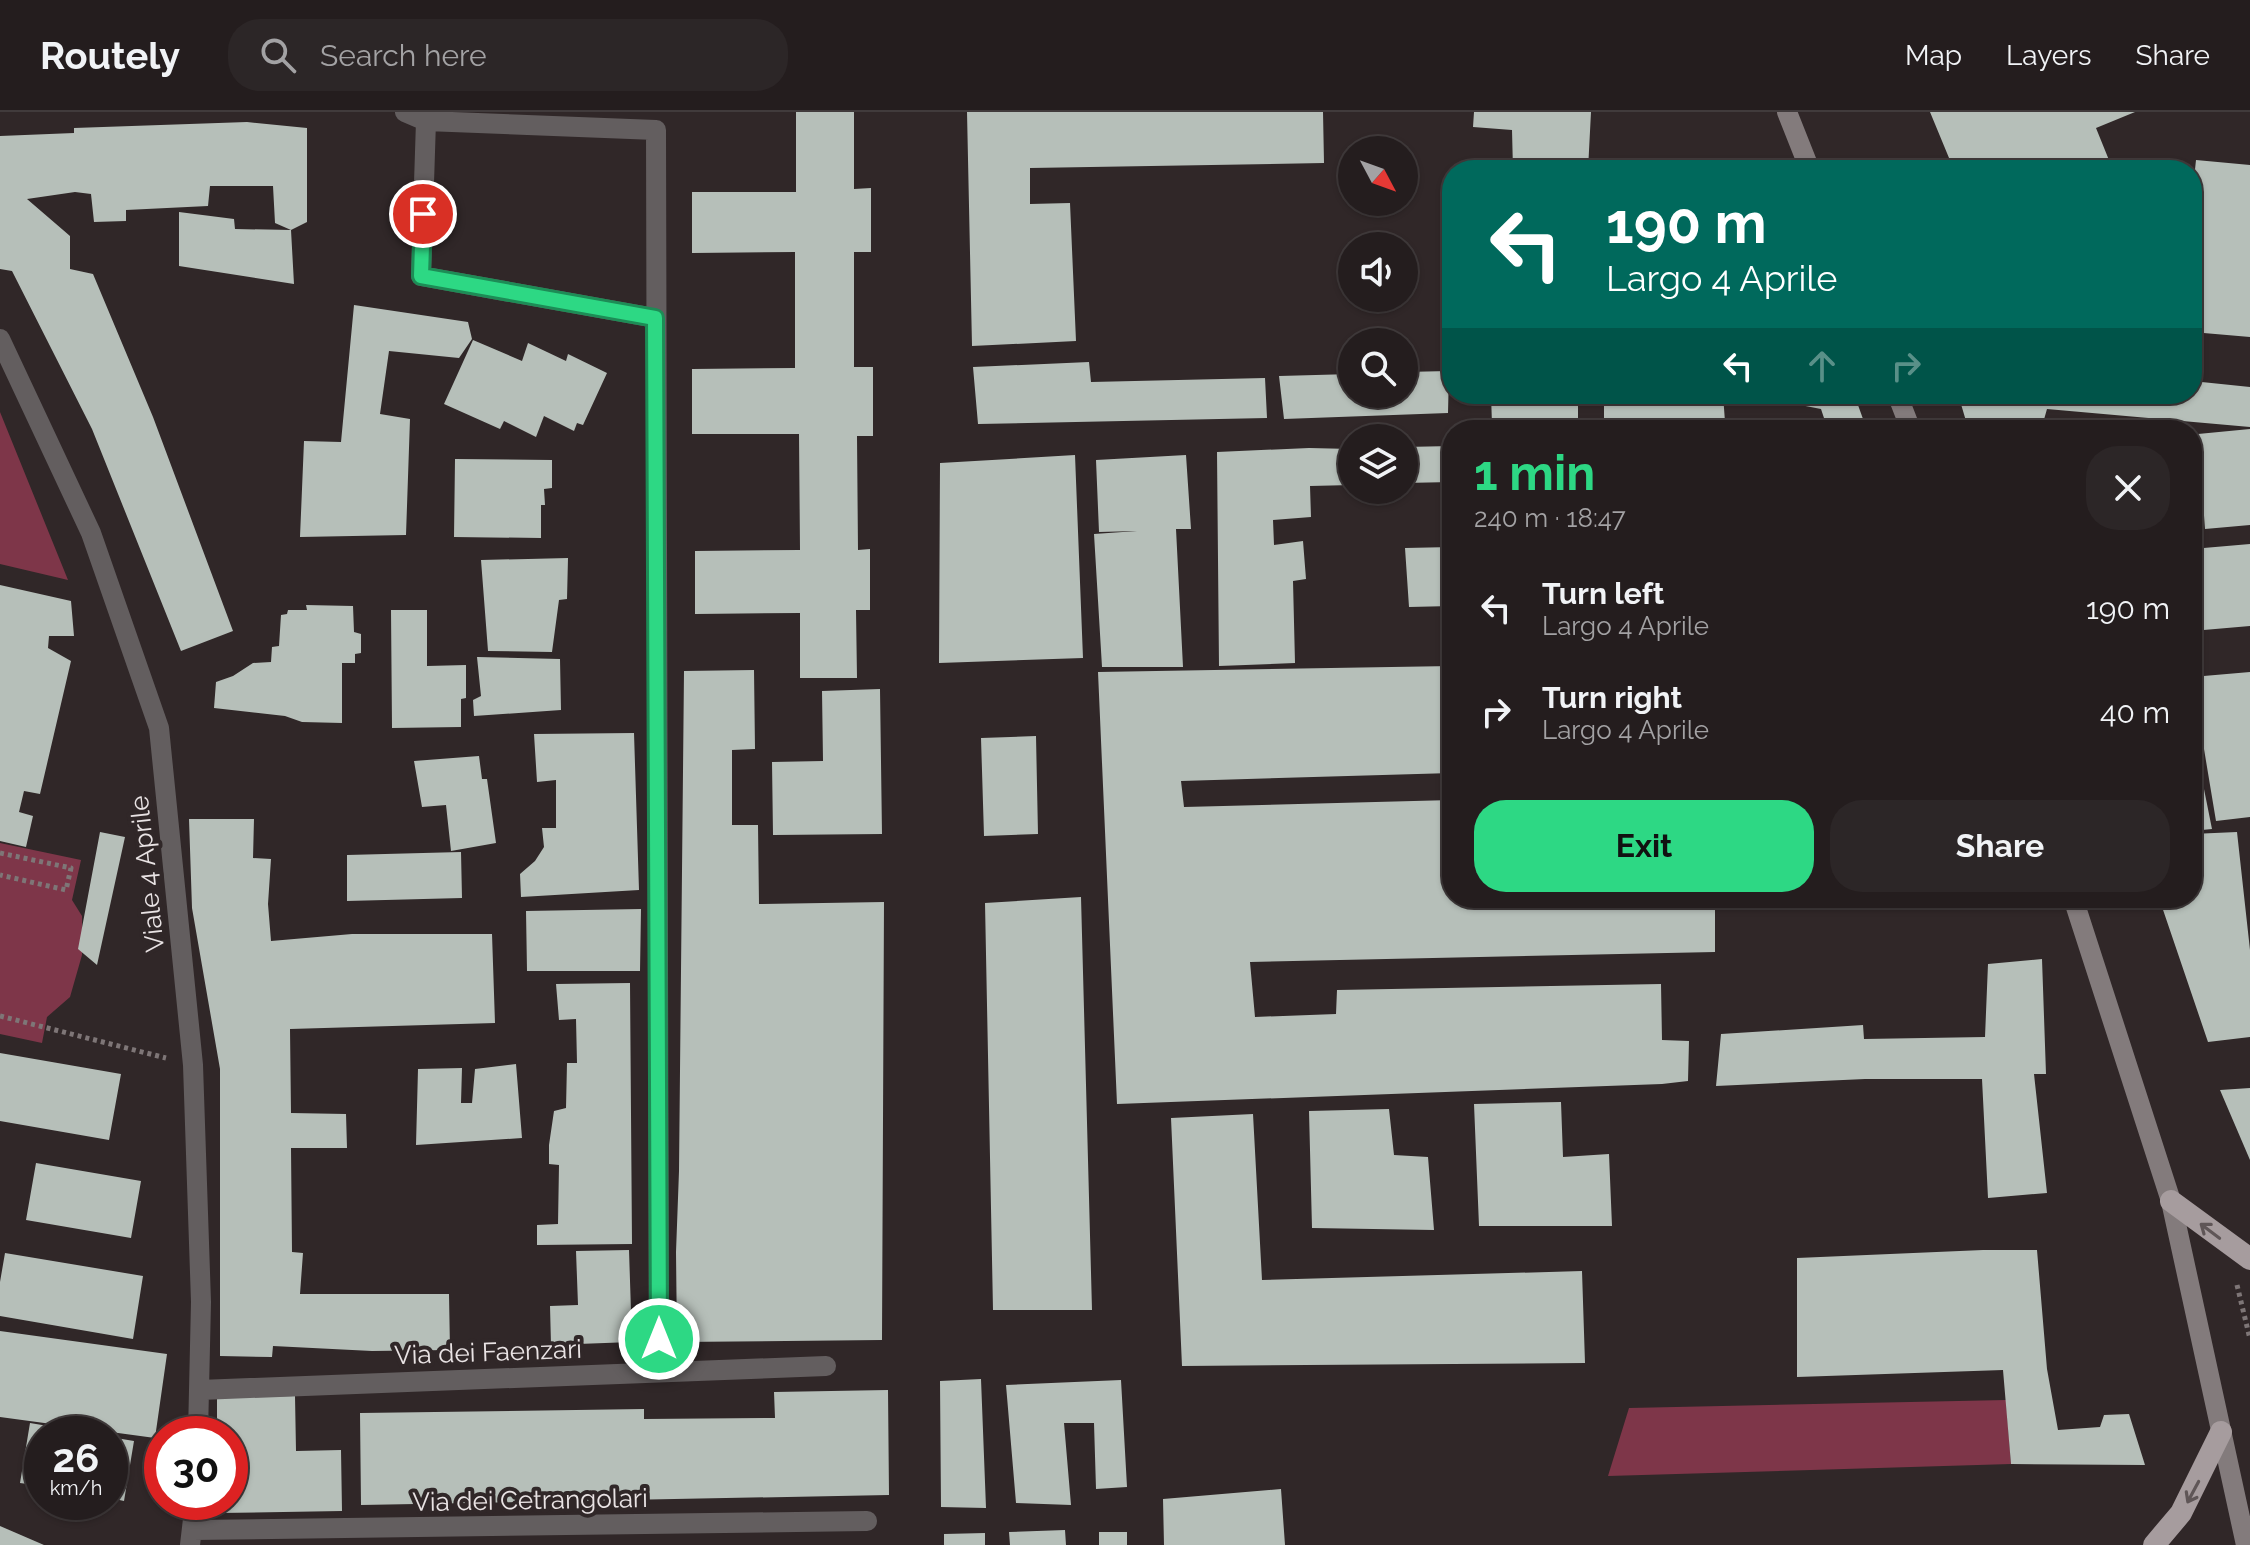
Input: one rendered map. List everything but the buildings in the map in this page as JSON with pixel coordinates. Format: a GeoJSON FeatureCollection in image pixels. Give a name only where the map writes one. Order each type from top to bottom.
{"type":"FeatureCollection","features":[{"type":"Feature","properties":{"kind":"highway"},"geometry":{"type":"LineString","coordinates":[[2171,1201],[2250,1259]]}},
{"type":"Feature","properties":{"kind":"highway"},"geometry":{"type":"LineString","coordinates":[[2154,1545],[2181,1513],[2221,1432]]}},
{"type":"Feature","properties":{"kind":"main road"},"geometry":{"type":"LineString","coordinates":[[1787,112],[1806,160]]}},
{"type":"Feature","properties":{"kind":"main road"},"geometry":{"type":"LineString","coordinates":[[2076,908],[2171,1201],[2246,1545]]}},
{"type":"Feature","properties":{"kind":"street"},"geometry":{"type":"LineString","coordinates":[[405,112],[426,121],[656,130],[659,1371]]}},
{"type":"Feature","properties":{"kind":"street"},"geometry":{"type":"LineString","coordinates":[[426,121],[421,276],[655,318]]}},
{"type":"Feature","properties":{"kind":"street","name":"Viale 4 Aprile"},"geometry":{"type":"LineString","coordinates":[[0,341],[91,533],[159,728],[193,1065],[201,1302],[199,1416]]}},
{"type":"Feature","properties":{"kind":"street","name":"Via dei Faenzari"},"geometry":{"type":"LineString","coordinates":[[200,1390],[826,1366]]}},
{"type":"Feature","properties":{"kind":"street","name":"Via dei Cetrangolari"},"geometry":{"type":"LineString","coordinates":[[192,1538],[867,1521]]}},
{"type":"Feature","properties":{"kind":"path"},"geometry":{"type":"LineString","coordinates":[[0,853],[71,868],[66,890],[0,875]]}},
{"type":"Feature","properties":{"kind":"path"},"geometry":{"type":"LineString","coordinates":[[0,1016],[193,1065]]}},
{"type":"Feature","properties":{"kind":"path"},"geometry":{"type":"LineString","coordinates":[[2235,1280],[2250,1339]]}},
{"type":"Feature","properties":{"kind":"shaded area"},"geometry":{"type":"Polygon","coordinates":[[[0,412],[68,580],[0,564],[0,412]]]}},
{"type":"Feature","properties":{"kind":"shaded area"},"geometry":{"type":"Polygon","coordinates":[[[0,843],[81,860],[72,900],[82,916],[82,955],[70,997],[47,1017],[42,1043],[0,1034],[0,843]]]}},
{"type":"Feature","properties":{"kind":"shaded area"},"geometry":{"type":"Polygon","coordinates":[[[2006,1400],[2011,1464],[1608,1476],[1629,1408],[2006,1400]]]}},
{"type":"Feature","properties":{"kind":"route"},"geometry":{"type":"LineString","coordinates":[[423,214],[421,276],[655,318],[659,1339]]}}]}
